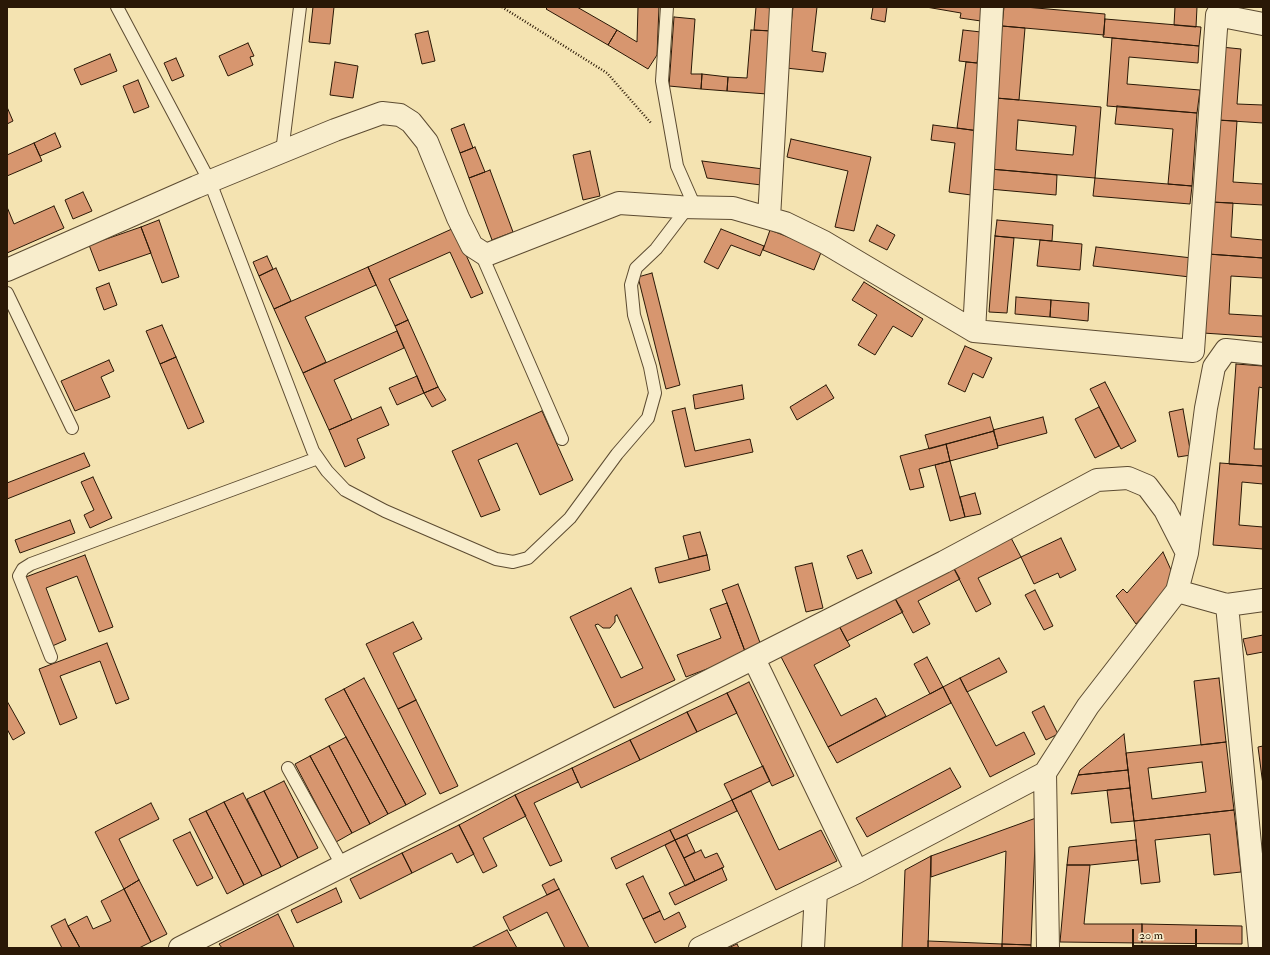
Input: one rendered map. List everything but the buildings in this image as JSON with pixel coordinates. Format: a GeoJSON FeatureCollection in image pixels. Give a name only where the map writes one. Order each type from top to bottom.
{"type":"FeatureCollection","features":[{"type":"Feature","properties":{"kind":"street"},"geometry":{"type":"LineString","coordinates":[[769,218],[781,7]]}},
{"type":"Feature","properties":{"kind":"street"},"geometry":{"type":"LineString","coordinates":[[974,331],[992,7]]}},
{"type":"Feature","properties":{"kind":"street"},"geometry":{"type":"LineString","coordinates":[[1193,351],[1209,11],[1263,24]]}},
{"type":"Feature","properties":{"kind":"street"},"geometry":{"type":"LineString","coordinates":[[7,270],[210,182],[382,113],[400,116],[411,122],[427,142],[458,218],[472,246],[486,255],[619,203],[733,208],[785,223],[824,242],[974,331],[1193,351],[1226,350],[1263,354]]}},
{"type":"Feature","properties":{"kind":"street"},"geometry":{"type":"LineString","coordinates":[[700,948],[857,872],[1045,773],[1088,706],[1177,591],[1187,553],[1206,408],[1214,367],[1226,350]]}},
{"type":"Feature","properties":{"kind":"street"},"geometry":{"type":"LineString","coordinates":[[180,948],[754,659],[944,562],[1097,480],[1128,478],[1147,486],[1165,510],[1187,553]]}},
{"type":"Feature","properties":{"kind":"street"},"geometry":{"type":"LineString","coordinates":[[1177,591],[1227,605],[1263,600]]}},
{"type":"Feature","properties":{"kind":"street"},"geometry":{"type":"LineString","coordinates":[[1227,605],[1260,948]]}},
{"type":"Feature","properties":{"kind":"street"},"geometry":{"type":"LineString","coordinates":[[754,659],[857,872]]}},
{"type":"Feature","properties":{"kind":"street"},"geometry":{"type":"LineString","coordinates":[[1045,773],[1048,948]]}},
{"type":"Feature","properties":{"kind":"street"},"geometry":{"type":"LineString","coordinates":[[813,948],[816,892]]}},
{"type":"Feature","properties":{"kind":"lane"},"geometry":{"type":"LineString","coordinates":[[117,7],[210,182],[313,450],[327,471],[345,490],[496,560],[513,562],[528,558],[570,518],[617,454],[648,418],[655,393],[650,368],[634,315],[631,285],[636,268],[656,249],[688,207],[677,166],[662,81],[667,7]]}},
{"type":"Feature","properties":{"kind":"lane"},"geometry":{"type":"LineString","coordinates":[[282,152],[300,7]]}},
{"type":"Feature","properties":{"kind":"lane"},"geometry":{"type":"LineString","coordinates":[[480,251],[562,439]]}},
{"type":"Feature","properties":{"kind":"lane"},"geometry":{"type":"LineString","coordinates":[[7,293],[72,428]]}},
{"type":"Feature","properties":{"kind":"lane"},"geometry":{"type":"LineString","coordinates":[[51,657],[19,576],[23,569],[38,561],[318,458]]}},
{"type":"Feature","properties":{"kind":"lane"},"geometry":{"type":"LineString","coordinates":[[288,768],[342,866]]}},
{"type":"Feature","properties":{"kind":"path"},"geometry":{"type":"LineString","coordinates":[[502,7],[607,73],[654,126]]}}]}
